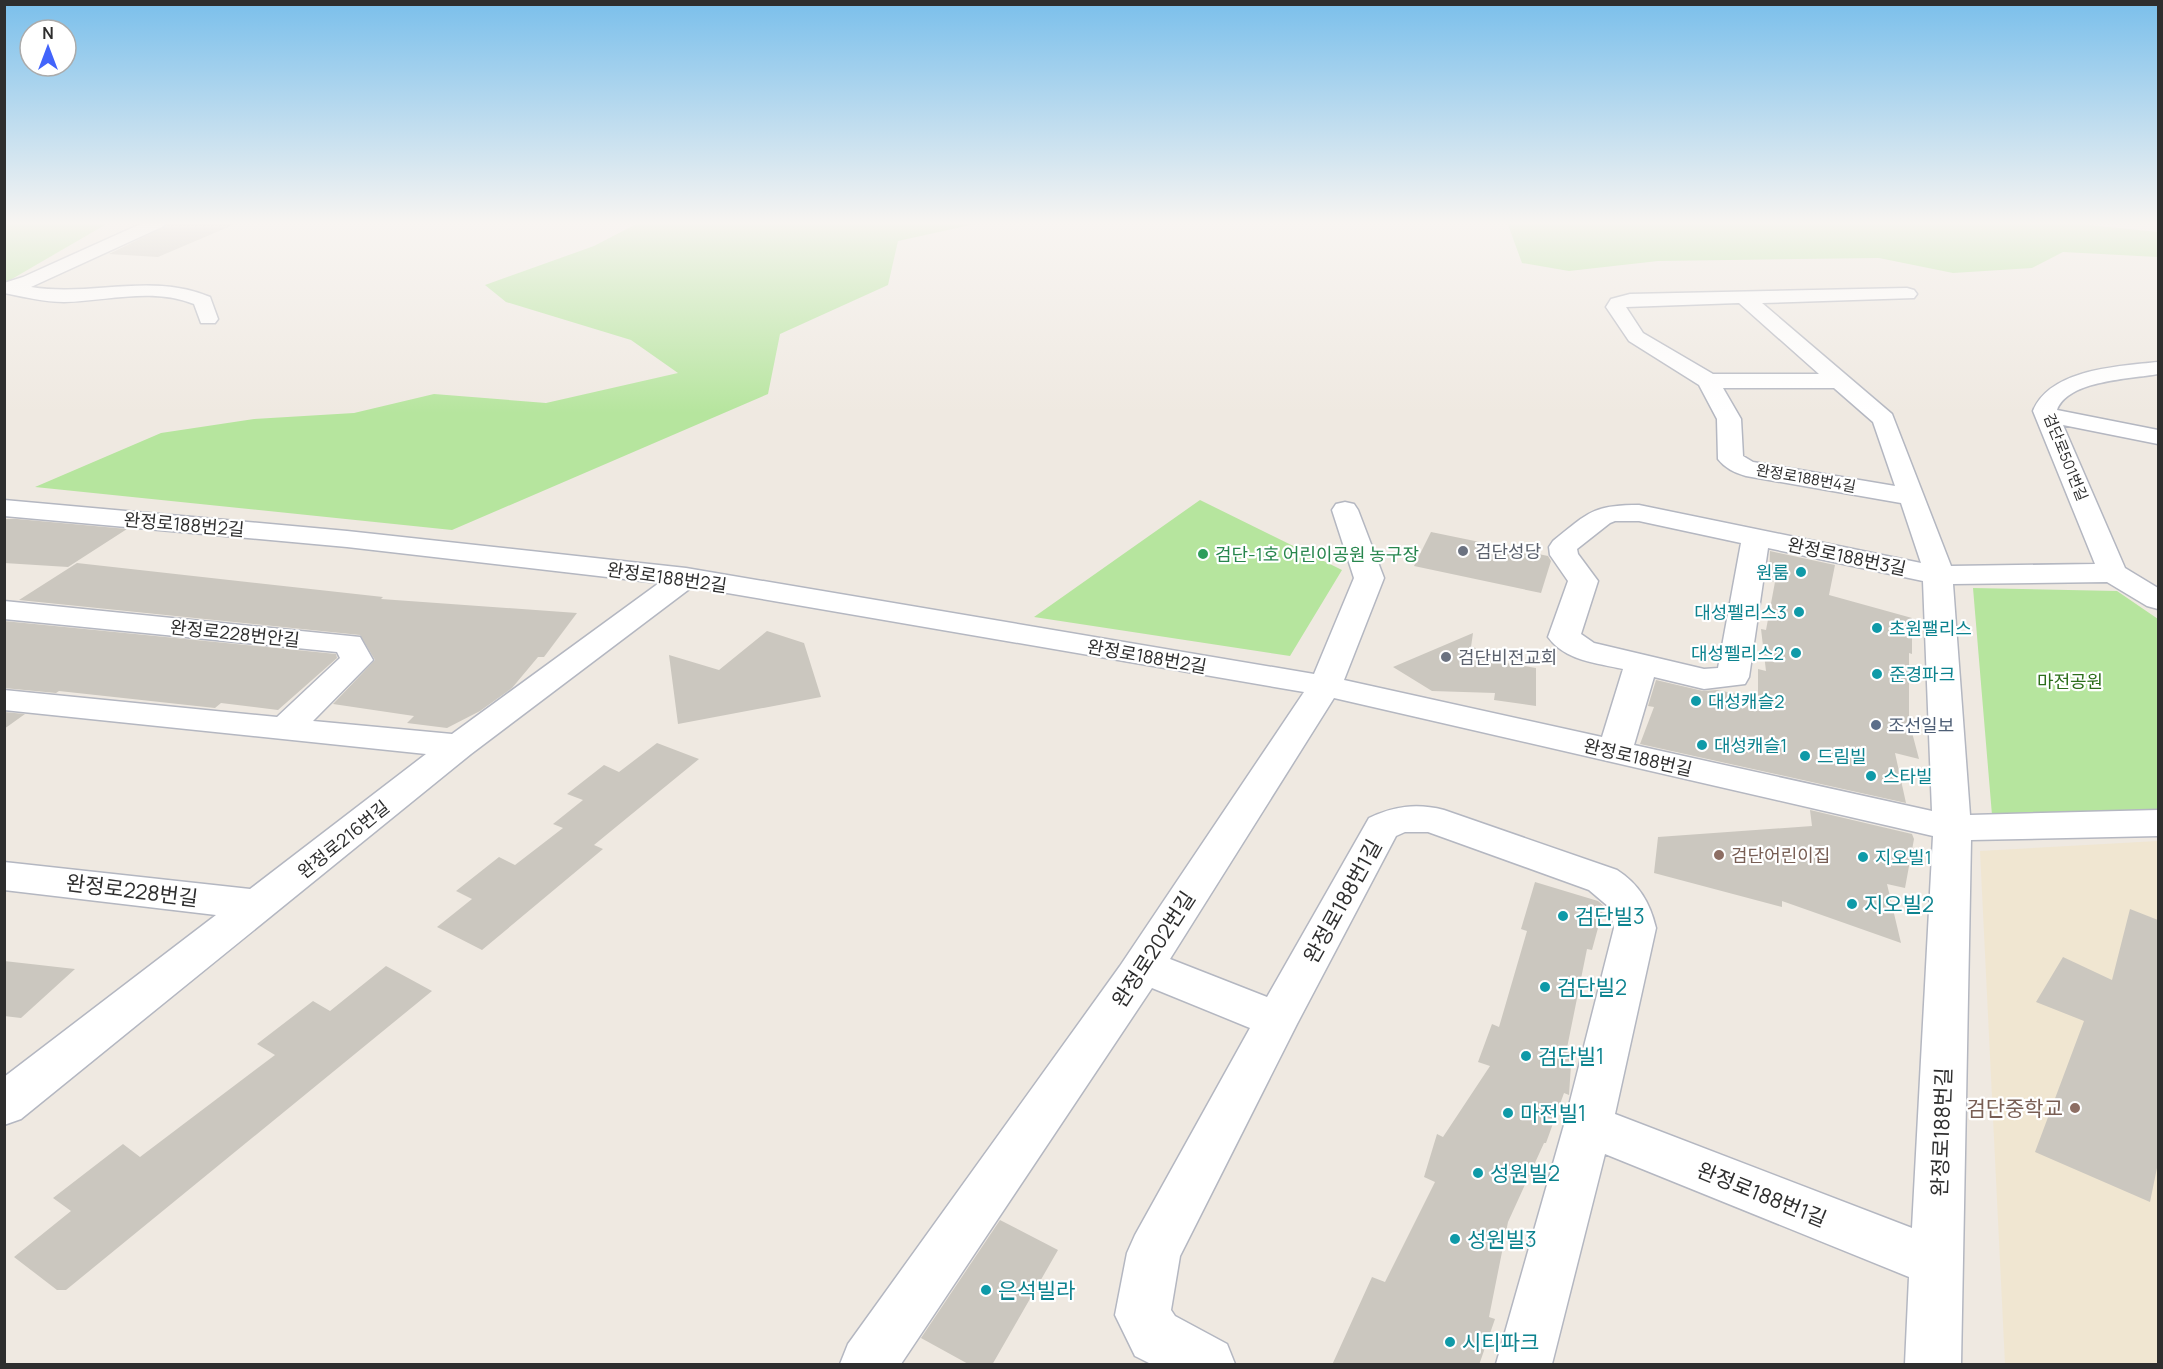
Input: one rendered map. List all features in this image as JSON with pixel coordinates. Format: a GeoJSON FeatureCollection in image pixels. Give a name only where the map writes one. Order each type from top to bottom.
{"type":"FeatureCollection","features":[{"type":"Feature","properties":{"kind":"street"},"geometry":{"type":"LineString","coordinates":[[7,289],[63,296],[148,291],[173,293],[195,297],[203,302],[208,319]]}},
{"type":"Feature","properties":{"kind":"street","name":"완정로188번4길"},"geometry":{"type":"LineString","coordinates":[[1907,294],[1630,300],[1618,303],[1616,307],[1636,337],[1708,381],[1729,419],[1731,459],[1746,468],[1912,497]]}},
{"type":"Feature","properties":{"kind":"street","name":"완정로188번길"},"geometry":{"type":"LineString","coordinates":[[1744,297],[1884,419],[1937,567],[1952,828],[1933,1365]]}},
{"type":"Feature","properties":{"kind":"street","name":"검단로501번길"},"geometry":{"type":"LineString","coordinates":[[2113,573],[2045,411],[2049,401],[2063,388],[2094,379],[2158,368]]}},
{"type":"Feature","properties":{"kind":"street"},"geometry":{"type":"LineString","coordinates":[[1708,381],[1840,381]]}},
{"type":"Feature","properties":{"kind":"street"},"geometry":{"type":"LineString","coordinates":[[2047,415],[2158,436]]}},
{"type":"Feature","properties":{"kind":"street","name":"완정로188번2길"},"geometry":{"type":"LineString","coordinates":[[4,508],[347,539],[686,577],[1325,686]]}},
{"type":"Feature","properties":{"kind":"street","name":"완정로202번길"},"geometry":{"type":"LineString","coordinates":[[868,1365],[1143,966],[1325,686],[1369,578],[1345,510]]}},
{"type":"Feature","properties":{"kind":"street","name":"완정로188번3길"},"geometry":{"type":"LineString","coordinates":[[1756,538],[1733,677],[1704,679],[1583,650],[1564,637],[1583,581],[1564,555],[1563,547],[1600,517],[1614,513],[1639,513],[1938,575],[2113,573]]}},
{"type":"Feature","properties":{"kind":"street"},"geometry":{"type":"LineString","coordinates":[[2113,573],[2158,600]]}},
{"type":"Feature","properties":{"kind":"street","name":"완정로216번길"},"geometry":{"type":"LineString","coordinates":[[4,1105],[459,746],[686,577]]}},
{"type":"Feature","properties":{"kind":"street","name":"완정로228번안길"},"geometry":{"type":"LineString","coordinates":[[4,610],[349,644],[357,660],[286,728]]}},
{"type":"Feature","properties":{"kind":"street"},"geometry":{"type":"LineString","coordinates":[[1615,752],[1641,664]]}},
{"type":"Feature","properties":{"kind":"street","name":"완정로188번길"},"geometry":{"type":"LineString","coordinates":[[1325,686],[1952,828]]}},
{"type":"Feature","properties":{"kind":"street"},"geometry":{"type":"LineString","coordinates":[[4,700],[459,746]]}},
{"type":"Feature","properties":{"kind":"street","name":"완정로188번1길"},"geometry":{"type":"LineString","coordinates":[[1207,1365],[1155,1336],[1143,1314],[1154,1253],[1277,1020],[1383,827],[1399,819],[1431,819],[1603,880],[1623,892],[1632,912],[1635,928],[1588,1125],[1524,1365]]}},
{"type":"Feature","properties":{"kind":"street"},"geometry":{"type":"LineString","coordinates":[[1952,828],[2158,823]]}},
{"type":"Feature","properties":{"kind":"street","name":"완정로228번길"},"geometry":{"type":"LineString","coordinates":[[4,876],[260,905]]}},
{"type":"Feature","properties":{"kind":"street"},"geometry":{"type":"LineString","coordinates":[[1143,966],[1277,1020]]}},
{"type":"Feature","properties":{"kind":"street","name":"완정로188번1길"},"geometry":{"type":"LineString","coordinates":[[1588,1125],[1937,1263]]}},
{"type":"Feature","properties":{"kind":"shaded area","name":"검단중학교"},"geometry":{"type":"Polygon","coordinates":[[[2158,841],[2158,1364],[2005,1364],[1980,851],[2158,841]]]}},
{"type":"Feature","properties":{"kind":"green space"},"geometry":{"type":"Polygon","coordinates":[[[486,286],[886,286],[780,334],[768,394],[452,530],[35,487],[161,433],[254,419],[354,413],[434,394],[546,403],[678,373],[631,340],[506,302],[486,286]]]}},
{"type":"Feature","properties":{"kind":"green space"},"geometry":{"type":"Polygon","coordinates":[[[1200,500],[1342,570],[1290,656],[1034,617],[1200,500]]]}},
{"type":"Feature","properties":{"kind":"green space","name":"마전공원"},"geometry":{"type":"Polygon","coordinates":[[[1973,588],[2117,591],[2158,619],[2158,810],[1993,827],[1973,588]]]}},
{"type":"Feature","properties":{"kind":"building"},"geometry":{"type":"Polygon","coordinates":[[[4,519],[127,529],[68,567],[4,563],[4,519]]]}},
{"type":"Feature","properties":{"kind":"building"},"geometry":{"type":"Polygon","coordinates":[[[1431,532],[1548,556],[1551,561],[1541,593],[1414,566],[1431,532]]]}},
{"type":"Feature","properties":{"kind":"building"},"geometry":{"type":"Polygon","coordinates":[[[1770,551],[1835,565],[1829,595],[1912,618],[1912,654],[1909,653],[1909,721],[1919,759],[1895,753],[1906,803],[1640,744],[1654,707],[1648,706],[1656,680],[1703,691],[1717,690],[1758,698],[1758,669],[1766,671],[1761,629],[1766,630],[1775,582],[1769,581],[1770,551]]]}},
{"type":"Feature","properties":{"kind":"building"},"geometry":{"type":"Polygon","coordinates":[[[77,563],[383,597],[381,599],[577,613],[544,657],[538,657],[512,688],[480,711],[447,728],[407,723],[414,716],[333,704],[375,660],[360,635],[19,600],[77,563]]]}},
{"type":"Feature","properties":{"kind":"building"},"geometry":{"type":"Polygon","coordinates":[[[4,621],[336,654],[337,658],[278,710],[221,703],[215,708],[59,691],[56,693],[4,688],[4,621]]]}},
{"type":"Feature","properties":{"kind":"building"},"geometry":{"type":"Polygon","coordinates":[[[767,631],[804,643],[821,697],[678,724],[669,655],[719,670],[767,631]]]}},
{"type":"Feature","properties":{"kind":"building"},"geometry":{"type":"Polygon","coordinates":[[[1473,633],[1471,647],[1476,648],[1475,658],[1536,668],[1536,706],[1494,700],[1495,693],[1432,691],[1393,667],[1473,633]]]}},
{"type":"Feature","properties":{"kind":"building"},"geometry":{"type":"Polygon","coordinates":[[[4,712],[25,714],[4,729],[4,712]]]}},
{"type":"Feature","properties":{"kind":"building"},"geometry":{"type":"Polygon","coordinates":[[[657,743],[699,759],[594,845],[603,849],[482,950],[437,927],[472,899],[456,891],[499,857],[515,865],[563,828],[553,824],[583,800],[567,794],[604,765],[619,772],[657,743]]]}},
{"type":"Feature","properties":{"kind":"building"},"geometry":{"type":"Polygon","coordinates":[[[1810,810],[1912,834],[1914,839],[1905,888],[1887,884],[1901,943],[1782,901],[1782,907],[1654,873],[1658,837],[1812,826],[1810,810]]]}},
{"type":"Feature","properties":{"kind":"building"},"geometry":{"type":"Polygon","coordinates":[[[1535,882],[1598,901],[1604,906],[1592,950],[1587,949],[1567,1048],[1572,1050],[1569,1095],[1564,1093],[1546,1143],[1544,1143],[1508,1222],[1489,1317],[1495,1319],[1479,1365],[1332,1365],[1372,1277],[1385,1282],[1435,1182],[1424,1177],[1437,1134],[1443,1137],[1490,1066],[1478,1062],[1492,1024],[1499,1027],[1527,931],[1521,929],[1535,882]]]}},
{"type":"Feature","properties":{"kind":"building"},"geometry":{"type":"Polygon","coordinates":[[[2130,909],[2158,920],[2158,1163],[2150,1202],[2035,1152],[2084,1021],[2036,1002],[2063,957],[2112,980],[2130,909]]]}},
{"type":"Feature","properties":{"kind":"building"},"geometry":{"type":"Polygon","coordinates":[[[4,961],[75,969],[21,1018],[4,1016],[4,961]]]}},
{"type":"Feature","properties":{"kind":"building"},"geometry":{"type":"Polygon","coordinates":[[[386,966],[432,991],[66,1290],[57,1290],[14,1257],[71,1211],[53,1198],[123,1144],[140,1157],[275,1055],[257,1044],[313,1001],[330,1011],[386,966]]]}},
{"type":"Feature","properties":{"kind":"building","name":"은석빌라"},"geometry":{"type":"Polygon","coordinates":[[[1000,1220],[1058,1250],[992,1365],[970,1365],[921,1338],[1000,1220]]]}},
{"type":"Feature","properties":{"kind":"place","name":"검단성당"},"geometry":{"type":"Point","coordinates":[1463,551]}},
{"type":"Feature","properties":{"kind":"place","name":"검단-1호 어린이공원 농구장"},"geometry":{"type":"Point","coordinates":[1203,554]}},
{"type":"Feature","properties":{"kind":"place","name":"원룸"},"geometry":{"type":"Point","coordinates":[1801,572]}},
{"type":"Feature","properties":{"kind":"place","name":"대성펠리스3"},"geometry":{"type":"Point","coordinates":[1799,612]}},
{"type":"Feature","properties":{"kind":"place","name":"초원팰리스"},"geometry":{"type":"Point","coordinates":[1877,628]}},
{"type":"Feature","properties":{"kind":"place","name":"대성펠리스2"},"geometry":{"type":"Point","coordinates":[1796,653]}},
{"type":"Feature","properties":{"kind":"place","name":"검단비전교회"},"geometry":{"type":"Point","coordinates":[1446,657]}},
{"type":"Feature","properties":{"kind":"place","name":"준경파크"},"geometry":{"type":"Point","coordinates":[1877,674]}},
{"type":"Feature","properties":{"kind":"place","name":"대성캐슬2"},"geometry":{"type":"Point","coordinates":[1696,701]}},
{"type":"Feature","properties":{"kind":"place","name":"조선일보"},"geometry":{"type":"Point","coordinates":[1876,725]}},
{"type":"Feature","properties":{"kind":"place","name":"대성캐슬1"},"geometry":{"type":"Point","coordinates":[1702,745]}},
{"type":"Feature","properties":{"kind":"place","name":"드림빌"},"geometry":{"type":"Point","coordinates":[1805,756]}},
{"type":"Feature","properties":{"kind":"place","name":"스타빌"},"geometry":{"type":"Point","coordinates":[1871,776]}},
{"type":"Feature","properties":{"kind":"place","name":"검단어린이집"},"geometry":{"type":"Point","coordinates":[1719,855]}},
{"type":"Feature","properties":{"kind":"place","name":"지오빌1"},"geometry":{"type":"Point","coordinates":[1863,857]}},
{"type":"Feature","properties":{"kind":"place","name":"지오빌2"},"geometry":{"type":"Point","coordinates":[1852,904]}},
{"type":"Feature","properties":{"kind":"place","name":"검단빌3"},"geometry":{"type":"Point","coordinates":[1563,916]}},
{"type":"Feature","properties":{"kind":"place","name":"검단빌2"},"geometry":{"type":"Point","coordinates":[1545,987]}},
{"type":"Feature","properties":{"kind":"place","name":"검단빌1"},"geometry":{"type":"Point","coordinates":[1526,1056]}},
{"type":"Feature","properties":{"kind":"place","name":"검단중학교"},"geometry":{"type":"Point","coordinates":[2075,1108]}},
{"type":"Feature","properties":{"kind":"place","name":"마전빌1"},"geometry":{"type":"Point","coordinates":[1508,1113]}},
{"type":"Feature","properties":{"kind":"place","name":"성원빌2"},"geometry":{"type":"Point","coordinates":[1478,1173]}},
{"type":"Feature","properties":{"kind":"place","name":"성원빌3"},"geometry":{"type":"Point","coordinates":[1455,1239]}},
{"type":"Feature","properties":{"kind":"place","name":"은석빌라"},"geometry":{"type":"Point","coordinates":[986,1290]}},
{"type":"Feature","properties":{"kind":"place","name":"시티파크"},"geometry":{"type":"Point","coordinates":[1450,1342]}}]}
